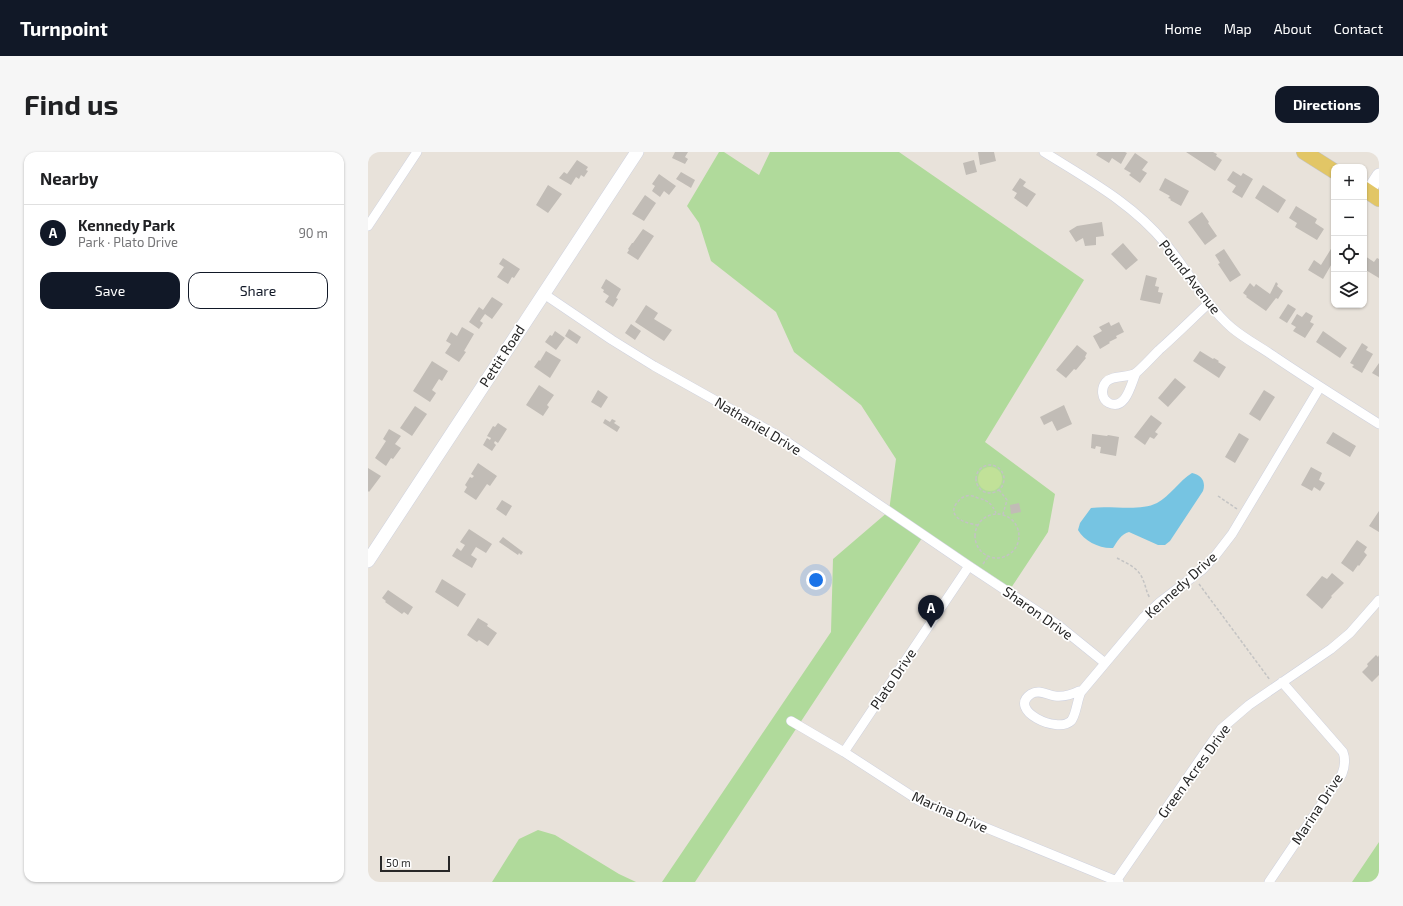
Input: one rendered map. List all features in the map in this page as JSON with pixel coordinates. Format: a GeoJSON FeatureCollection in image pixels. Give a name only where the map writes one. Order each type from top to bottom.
{"type":"FeatureCollection","features":[{"type":"Feature","properties":{"kind":"main road"},"geometry":{"type":"LineString","coordinates":[[1304,152],[1331,169]]}},
{"type":"Feature","properties":{"kind":"street"},"geometry":{"type":"LineString","coordinates":[[368,226],[417,152]]}},
{"type":"Feature","properties":{"kind":"street","name":"Pettit Road"},"geometry":{"type":"LineString","coordinates":[[368,561],[637,152]]}},
{"type":"Feature","properties":{"kind":"street","name":"Pound Avenue"},"geometry":{"type":"LineString","coordinates":[[1044,152],[1116,198],[1142,219],[1164,242],[1182,265],[1208,304],[1232,328],[1320,388],[1379,424]]}},
{"type":"Feature","properties":{"kind":"street"},"geometry":{"type":"LineString","coordinates":[[1370,193],[1379,175]]}},
{"type":"Feature","properties":{"kind":"street","name":"Nathaniel Drive"},"geometry":{"type":"LineString","coordinates":[[544,294],[612,340],[654,366],[777,434],[969,566]]}},
{"type":"Feature","properties":{"kind":"street"},"geometry":{"type":"LineString","coordinates":[[1136,373],[1208,304]]}},
{"type":"Feature","properties":{"kind":"street","name":"Kennedy Drive"},"geometry":{"type":"LineString","coordinates":[[1081,692],[1079,691],[1060,697],[1040,692],[1033,693],[1028,697],[1025,706],[1027,712],[1032,716],[1055,725],[1066,724],[1073,718],[1077,700],[1081,692],[1144,617],[1194,576],[1215,556],[1232,534],[1320,388]]}},
{"type":"Feature","properties":{"kind":"street","name":"Sharon Drive"},"geometry":{"type":"LineString","coordinates":[[969,566],[1058,625],[1105,663]]}},
{"type":"Feature","properties":{"kind":"street","name":"Plato Drive"},"geometry":{"type":"LineString","coordinates":[[844,752],[969,566]]}},
{"type":"Feature","properties":{"kind":"street","name":"Green Acres Drive"},"geometry":{"type":"LineString","coordinates":[[1118,881],[1220,729],[1278,684],[1331,649],[1350,633],[1379,600]]}},
{"type":"Feature","properties":{"kind":"street","name":"Marina Drive"},"geometry":{"type":"LineString","coordinates":[[1269,882],[1342,774],[1345,765],[1343,752],[1278,684]]}},
{"type":"Feature","properties":{"kind":"street","name":"Marina Drive"},"geometry":{"type":"LineString","coordinates":[[790,721],[844,752],[918,800],[1118,881]]}},
{"type":"Feature","properties":{"kind":"path"},"geometry":{"type":"LineString","coordinates":[[992,465],[1000,469],[1004,478],[1002,487],[999,490],[990,493],[979,487],[976,479],[977,474],[983,467],[992,465]]}},
{"type":"Feature","properties":{"kind":"path"},"geometry":{"type":"LineString","coordinates":[[999,490],[1007,500],[1003,514]]}},
{"type":"Feature","properties":{"kind":"path"},"geometry":{"type":"LineString","coordinates":[[978,525],[964,522],[956,516],[954,510],[955,506],[961,498],[971,495],[983,499],[992,505],[996,514]]}},
{"type":"Feature","properties":{"kind":"path"},"geometry":{"type":"LineString","coordinates":[[1218,496],[1244,514]]}},
{"type":"Feature","properties":{"kind":"path"},"geometry":{"type":"LineString","coordinates":[[996,514],[1003,514],[1015,522],[1020,534],[1017,547],[1008,556],[995,558],[982,552],[975,539],[975,532],[982,519],[989,515],[996,514]]}},
{"type":"Feature","properties":{"kind":"path"},"geometry":{"type":"LineString","coordinates":[[1117,558],[1132,566],[1140,573],[1147,594],[1156,606]]}},
{"type":"Feature","properties":{"kind":"path"},"geometry":{"type":"LineString","coordinates":[[1194,576],[1278,684]]}},
{"type":"Feature","properties":{"kind":"green space"},"geometry":{"type":"Polygon","coordinates":[[[719,152],[724,152],[759,175],[770,152],[899,152],[1084,280],[985,442],[1055,494],[1048,532],[1011,588],[926,532],[695,882],[662,882],[831,632],[833,559],[889,511],[896,459],[861,405],[794,352],[776,312],[711,261],[699,223],[687,206],[719,152]]]}},
{"type":"Feature","properties":{"kind":"green space"},"geometry":{"type":"Polygon","coordinates":[[[990,467],[999,470],[1002,479],[999,488],[990,491],[981,488],[978,479],[981,470],[990,467]]]}},
{"type":"Feature","properties":{"kind":"green space"},"geometry":{"type":"Polygon","coordinates":[[[538,830],[555,835],[619,874],[636,882],[492,882],[519,839],[538,830]]]}},
{"type":"Feature","properties":{"kind":"green space"},"geometry":{"type":"Polygon","coordinates":[[[1379,842],[1379,882],[1352,882],[1379,842]]]}},
{"type":"Feature","properties":{"kind":"water"},"geometry":{"type":"Polygon","coordinates":[[[1192,473],[1201,477],[1204,485],[1203,491],[1170,541],[1165,545],[1158,545],[1129,532],[1121,536],[1113,548],[1108,548],[1098,546],[1088,541],[1078,530],[1080,523],[1091,508],[1133,508],[1150,506],[1162,500],[1192,473]]]}},
{"type":"Feature","properties":{"kind":"building"},"geometry":{"type":"Polygon","coordinates":[[[675,152],[688,152],[685,157],[688,159],[685,164],[672,158],[675,152]]]}},
{"type":"Feature","properties":{"kind":"building"},"geometry":{"type":"Polygon","coordinates":[[[978,152],[994,152],[996,161],[980,165],[978,152]]]}},
{"type":"Feature","properties":{"kind":"building"},"geometry":{"type":"Polygon","coordinates":[[[1098,152],[1127,153],[1121,164],[1112,158],[1109,163],[1096,155],[1098,152]]]}},
{"type":"Feature","properties":{"kind":"building"},"geometry":{"type":"Polygon","coordinates":[[[1186,152],[1213,152],[1222,160],[1215,171],[1186,152]]]}},
{"type":"Feature","properties":{"kind":"building"},"geometry":{"type":"Polygon","coordinates":[[[1135,153],[1148,162],[1142,170],[1147,173],[1140,183],[1129,175],[1131,173],[1124,169],[1135,153]]]}},
{"type":"Feature","properties":{"kind":"building"},"geometry":{"type":"Polygon","coordinates":[[[577,160],[588,167],[586,170],[588,171],[584,177],[581,175],[579,179],[576,177],[571,185],[559,178],[564,172],[567,174],[577,160]]]}},
{"type":"Feature","properties":{"kind":"building"},"geometry":{"type":"Polygon","coordinates":[[[974,160],[977,172],[966,175],[963,163],[974,160]]]}},
{"type":"Feature","properties":{"kind":"building"},"geometry":{"type":"Polygon","coordinates":[[[1233,171],[1241,176],[1243,173],[1253,179],[1242,198],[1232,192],[1236,186],[1227,180],[1233,171]]]}},
{"type":"Feature","properties":{"kind":"building"},"geometry":{"type":"Polygon","coordinates":[[[681,172],[695,180],[691,188],[676,179],[681,172]]]}},
{"type":"Feature","properties":{"kind":"building"},"geometry":{"type":"Polygon","coordinates":[[[659,174],[676,186],[669,195],[664,191],[660,197],[652,191],[655,186],[652,184],[659,174]]]}},
{"type":"Feature","properties":{"kind":"building"},"geometry":{"type":"Polygon","coordinates":[[[1020,178],[1026,182],[1023,186],[1036,194],[1027,207],[1014,198],[1017,193],[1012,190],[1020,178]]]}},
{"type":"Feature","properties":{"kind":"building"},"geometry":{"type":"Polygon","coordinates":[[[1165,178],[1189,191],[1181,206],[1170,200],[1171,199],[1168,198],[1170,196],[1159,190],[1165,178]]]}},
{"type":"Feature","properties":{"kind":"building"},"geometry":{"type":"Polygon","coordinates":[[[548,185],[562,194],[548,213],[536,205],[548,185]]]}},
{"type":"Feature","properties":{"kind":"building"},"geometry":{"type":"Polygon","coordinates":[[[1263,185],[1286,200],[1278,213],[1255,198],[1263,185]]]}},
{"type":"Feature","properties":{"kind":"building"},"geometry":{"type":"Polygon","coordinates":[[[645,195],[656,203],[644,221],[632,214],[645,195]]]}},
{"type":"Feature","properties":{"kind":"building"},"geometry":{"type":"Polygon","coordinates":[[[1296,206],[1317,219],[1315,223],[1324,229],[1317,240],[1295,227],[1297,223],[1289,218],[1296,206]]]}},
{"type":"Feature","properties":{"kind":"building"},"geometry":{"type":"Polygon","coordinates":[[[1202,212],[1217,236],[1205,245],[1188,222],[1202,212]]]}},
{"type":"Feature","properties":{"kind":"building"},"geometry":{"type":"Polygon","coordinates":[[[1102,222],[1104,236],[1096,237],[1096,245],[1085,246],[1083,238],[1076,242],[1069,231],[1077,226],[1102,222]]]}},
{"type":"Feature","properties":{"kind":"building"},"geometry":{"type":"Polygon","coordinates":[[[643,229],[654,236],[638,260],[627,253],[632,243],[643,229]]]}},
{"type":"Feature","properties":{"kind":"building"},"geometry":{"type":"Polygon","coordinates":[[[1123,243],[1138,260],[1126,270],[1111,254],[1123,243]]]}},
{"type":"Feature","properties":{"kind":"building"},"geometry":{"type":"Polygon","coordinates":[[[1224,249],[1241,275],[1230,282],[1218,264],[1220,263],[1215,255],[1224,249]]]}},
{"type":"Feature","properties":{"kind":"building"},"geometry":{"type":"Polygon","coordinates":[[[1331,249],[1331,265],[1323,279],[1308,270],[1314,260],[1321,265],[1331,249]]]}},
{"type":"Feature","properties":{"kind":"building"},"geometry":{"type":"Polygon","coordinates":[[[1367,257],[1374,262],[1377,258],[1379,259],[1379,278],[1367,271],[1367,257]]]}},
{"type":"Feature","properties":{"kind":"building"},"geometry":{"type":"Polygon","coordinates":[[[503,258],[520,269],[514,278],[512,277],[508,284],[497,277],[504,267],[499,264],[503,258]]]}},
{"type":"Feature","properties":{"kind":"building"},"geometry":{"type":"Polygon","coordinates":[[[1146,275],[1157,278],[1155,286],[1159,287],[1158,292],[1163,293],[1160,304],[1140,300],[1146,275]]]}},
{"type":"Feature","properties":{"kind":"building"},"geometry":{"type":"Polygon","coordinates":[[[606,279],[621,289],[616,298],[618,299],[613,307],[605,302],[609,296],[603,292],[604,290],[601,288],[606,279]]]}},
{"type":"Feature","properties":{"kind":"building"},"geometry":{"type":"Polygon","coordinates":[[[1276,282],[1278,284],[1277,286],[1283,291],[1278,299],[1276,298],[1266,311],[1246,297],[1247,296],[1243,293],[1250,283],[1254,287],[1256,284],[1270,294],[1276,282]]]}},
{"type":"Feature","properties":{"kind":"building"},"geometry":{"type":"Polygon","coordinates":[[[492,297],[503,304],[492,319],[485,314],[480,321],[483,323],[479,329],[469,322],[479,307],[483,310],[492,297]]]}},
{"type":"Feature","properties":{"kind":"building"},"geometry":{"type":"Polygon","coordinates":[[[1288,304],[1296,309],[1287,323],[1279,318],[1288,304]]]}},
{"type":"Feature","properties":{"kind":"building"},"geometry":{"type":"Polygon","coordinates":[[[646,305],[658,313],[654,319],[672,330],[664,341],[635,322],[646,305]]]}},
{"type":"Feature","properties":{"kind":"building"},"geometry":{"type":"Polygon","coordinates":[[[1306,312],[1313,316],[1310,322],[1314,324],[1305,338],[1293,331],[1296,327],[1291,324],[1297,314],[1302,317],[1306,312]]]}},
{"type":"Feature","properties":{"kind":"building"},"geometry":{"type":"Polygon","coordinates":[[[1109,322],[1111,326],[1119,322],[1124,332],[1116,336],[1117,338],[1100,349],[1093,336],[1102,331],[1099,327],[1109,322]]]}},
{"type":"Feature","properties":{"kind":"building"},"geometry":{"type":"Polygon","coordinates":[[[631,324],[641,331],[635,340],[625,333],[631,324]]]}},
{"type":"Feature","properties":{"kind":"building"},"geometry":{"type":"Polygon","coordinates":[[[462,327],[474,334],[464,351],[466,352],[459,362],[445,353],[451,344],[446,341],[451,332],[457,336],[462,327]]]}},
{"type":"Feature","properties":{"kind":"building"},"geometry":{"type":"Polygon","coordinates":[[[569,329],[581,337],[577,344],[565,336],[569,329]]]}},
{"type":"Feature","properties":{"kind":"building"},"geometry":{"type":"Polygon","coordinates":[[[555,331],[565,338],[556,350],[545,342],[555,331]]]}},
{"type":"Feature","properties":{"kind":"building"},"geometry":{"type":"Polygon","coordinates":[[[1323,331],[1347,348],[1340,358],[1316,342],[1323,331]]]}},
{"type":"Feature","properties":{"kind":"building"},"geometry":{"type":"Polygon","coordinates":[[[1362,343],[1368,347],[1366,350],[1373,354],[1362,373],[1352,367],[1354,365],[1350,363],[1362,343]]]}},
{"type":"Feature","properties":{"kind":"building"},"geometry":{"type":"Polygon","coordinates":[[[1077,345],[1087,353],[1086,358],[1076,370],[1074,369],[1066,378],[1056,370],[1077,345]]]}},
{"type":"Feature","properties":{"kind":"building"},"geometry":{"type":"Polygon","coordinates":[[[546,351],[561,360],[550,378],[534,367],[546,351]]]}},
{"type":"Feature","properties":{"kind":"building"},"geometry":{"type":"Polygon","coordinates":[[[1200,351],[1219,361],[1218,362],[1226,367],[1219,378],[1193,361],[1200,351]]]}},
{"type":"Feature","properties":{"kind":"building"},"geometry":{"type":"Polygon","coordinates":[[[432,361],[448,371],[442,381],[439,379],[432,390],[436,393],[430,402],[413,391],[432,361]]]}},
{"type":"Feature","properties":{"kind":"building"},"geometry":{"type":"Polygon","coordinates":[[[1379,363],[1379,377],[1372,373],[1379,363]]]}},
{"type":"Feature","properties":{"kind":"building"},"geometry":{"type":"Polygon","coordinates":[[[1175,378],[1186,387],[1168,407],[1158,398],[1175,378]]]}},
{"type":"Feature","properties":{"kind":"building"},"geometry":{"type":"Polygon","coordinates":[[[539,385],[554,395],[547,405],[549,407],[543,416],[526,405],[539,385]]]}},
{"type":"Feature","properties":{"kind":"building"},"geometry":{"type":"Polygon","coordinates":[[[598,390],[608,397],[601,408],[591,402],[598,390]]]}},
{"type":"Feature","properties":{"kind":"building"},"geometry":{"type":"Polygon","coordinates":[[[1264,390],[1275,397],[1260,421],[1249,414],[1264,390]]]}},
{"type":"Feature","properties":{"kind":"building"},"geometry":{"type":"Polygon","coordinates":[[[1064,405],[1072,424],[1057,431],[1052,421],[1044,425],[1040,417],[1064,405]]]}},
{"type":"Feature","properties":{"kind":"building"},"geometry":{"type":"Polygon","coordinates":[[[415,406],[427,414],[412,436],[400,428],[415,406]]]}},
{"type":"Feature","properties":{"kind":"building"},"geometry":{"type":"Polygon","coordinates":[[[1151,415],[1162,423],[1155,432],[1158,434],[1154,439],[1150,437],[1145,445],[1134,437],[1151,415]]]}},
{"type":"Feature","properties":{"kind":"building"},"geometry":{"type":"Polygon","coordinates":[[[605,419],[610,422],[612,419],[616,421],[614,423],[620,427],[617,432],[603,423],[605,419]]]}},
{"type":"Feature","properties":{"kind":"building"},"geometry":{"type":"Polygon","coordinates":[[[498,423],[507,429],[498,443],[495,441],[494,443],[496,445],[492,451],[483,445],[487,438],[490,440],[491,438],[487,436],[493,426],[495,427],[498,423]]]}},
{"type":"Feature","properties":{"kind":"building"},"geometry":{"type":"Polygon","coordinates":[[[389,429],[401,436],[395,444],[401,448],[393,459],[391,458],[386,466],[375,458],[386,441],[383,439],[389,429]]]}},
{"type":"Feature","properties":{"kind":"building"},"geometry":{"type":"Polygon","coordinates":[[[1333,432],[1356,446],[1350,457],[1326,443],[1333,432]]]}},
{"type":"Feature","properties":{"kind":"building"},"geometry":{"type":"Polygon","coordinates":[[[1239,433],[1249,439],[1235,463],[1225,457],[1239,433]]]}},
{"type":"Feature","properties":{"kind":"building"},"geometry":{"type":"Polygon","coordinates":[[[1092,434],[1119,437],[1116,456],[1100,453],[1101,447],[1096,446],[1095,449],[1091,448],[1092,434]]]}},
{"type":"Feature","properties":{"kind":"building"},"geometry":{"type":"Polygon","coordinates":[[[478,463],[497,476],[490,486],[487,484],[476,500],[464,492],[467,487],[465,485],[470,477],[472,478],[474,476],[471,474],[478,463]]]}},
{"type":"Feature","properties":{"kind":"building"},"geometry":{"type":"Polygon","coordinates":[[[1311,467],[1322,473],[1319,480],[1325,483],[1320,491],[1314,487],[1312,491],[1301,485],[1311,467]]]}},
{"type":"Feature","properties":{"kind":"building"},"geometry":{"type":"Polygon","coordinates":[[[368,468],[381,476],[369,492],[368,491],[368,468]]]}},
{"type":"Feature","properties":{"kind":"building"},"geometry":{"type":"Polygon","coordinates":[[[502,500],[512,506],[506,516],[496,509],[502,500]]]}},
{"type":"Feature","properties":{"kind":"building"},"geometry":{"type":"Polygon","coordinates":[[[1019,503],[1021,512],[1011,514],[1010,505],[1019,503]]]}},
{"type":"Feature","properties":{"kind":"building"},"geometry":{"type":"Polygon","coordinates":[[[1379,511],[1379,532],[1369,526],[1379,511]]]}},
{"type":"Feature","properties":{"kind":"building"},"geometry":{"type":"Polygon","coordinates":[[[469,529],[492,544],[486,553],[476,547],[471,555],[477,559],[472,568],[452,556],[457,548],[461,551],[465,545],[460,542],[469,529]]]}},
{"type":"Feature","properties":{"kind":"building"},"geometry":{"type":"Polygon","coordinates":[[[503,537],[523,552],[521,555],[519,553],[518,555],[499,542],[503,537]]]}},
{"type":"Feature","properties":{"kind":"building"},"geometry":{"type":"Polygon","coordinates":[[[1357,540],[1367,547],[1364,552],[1367,555],[1353,572],[1341,563],[1357,540]]]}},
{"type":"Feature","properties":{"kind":"building"},"geometry":{"type":"Polygon","coordinates":[[[1332,573],[1344,583],[1331,596],[1332,597],[1322,609],[1306,595],[1322,576],[1327,579],[1332,573]]]}},
{"type":"Feature","properties":{"kind":"building"},"geometry":{"type":"Polygon","coordinates":[[[442,579],[466,594],[458,607],[435,592],[442,579]]]}},
{"type":"Feature","properties":{"kind":"building"},"geometry":{"type":"Polygon","coordinates":[[[388,590],[413,607],[408,615],[404,612],[402,614],[385,602],[386,601],[382,598],[388,590]]]}},
{"type":"Feature","properties":{"kind":"building"},"geometry":{"type":"Polygon","coordinates":[[[478,618],[488,624],[487,626],[497,633],[488,646],[479,640],[477,642],[467,635],[478,618]]]}},
{"type":"Feature","properties":{"kind":"building"},"geometry":{"type":"Polygon","coordinates":[[[1376,655],[1378,657],[1379,655],[1379,675],[1372,682],[1362,672],[1368,666],[1367,664],[1376,655]]]}},
{"type":"Feature","properties":{"kind":"place","name":"Kennedy Park"},"geometry":{"type":"Point","coordinates":[931,628]}}]}
